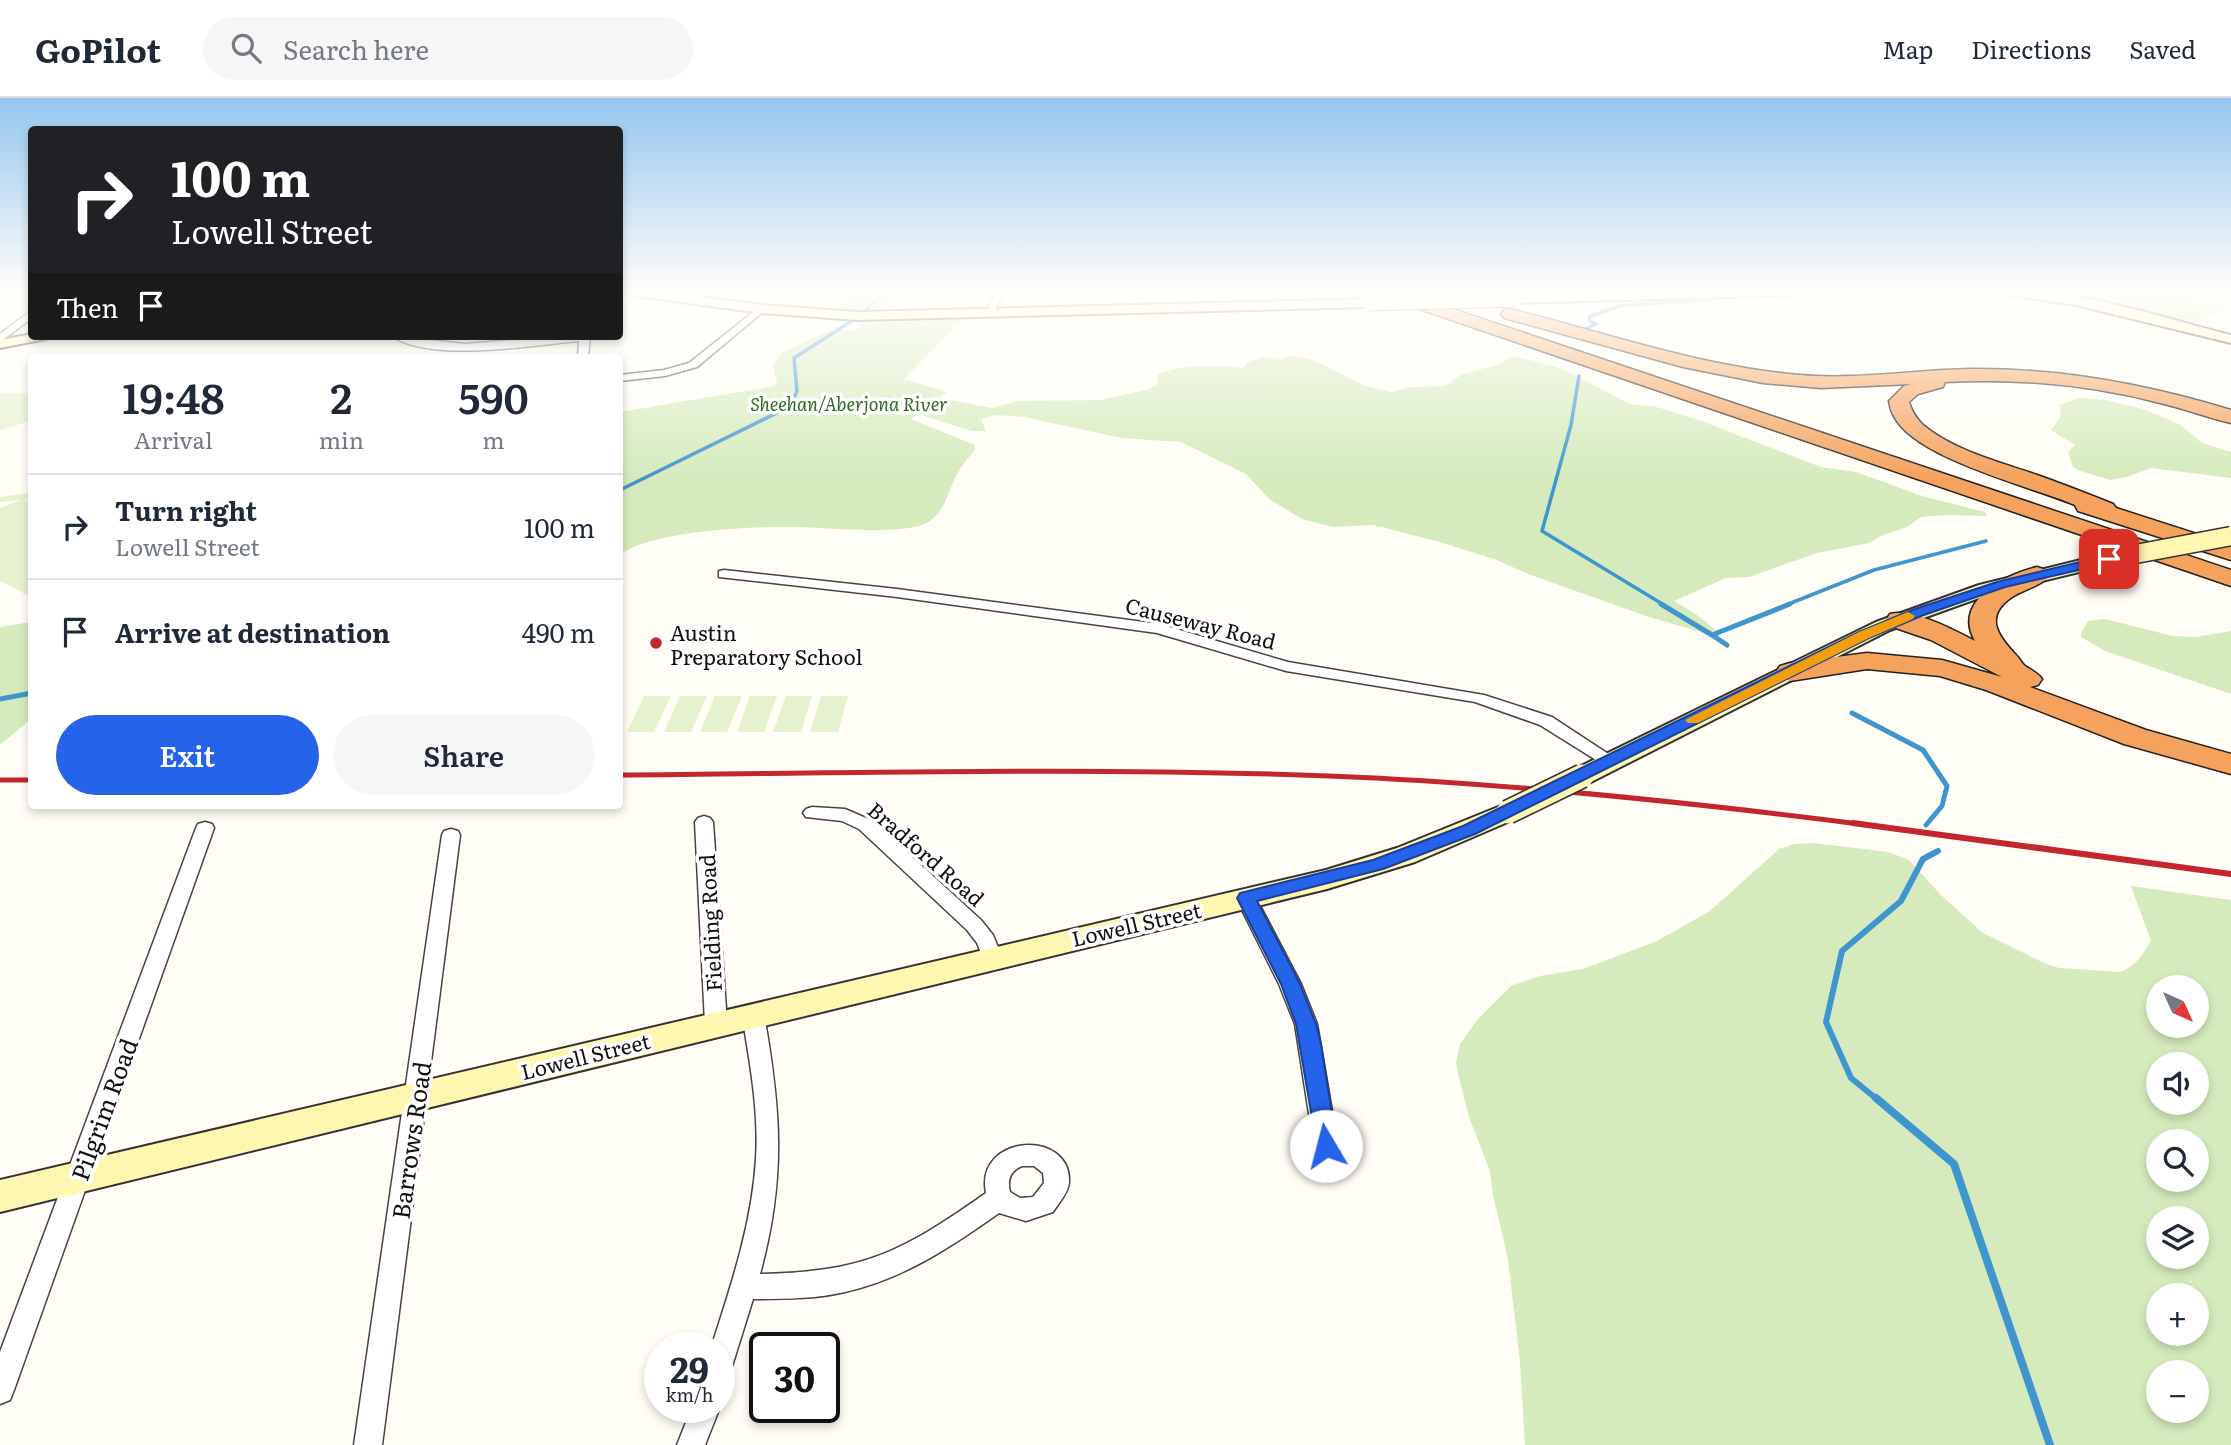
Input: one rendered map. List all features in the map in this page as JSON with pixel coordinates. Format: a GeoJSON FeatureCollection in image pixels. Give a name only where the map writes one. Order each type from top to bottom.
{"type":"FeatureCollection","features":[{"type":"Feature","properties":{"kind":"highway"},"geometry":{"type":"LineString","coordinates":[[1550,354],[2231,578]]}},
{"type":"Feature","properties":{"kind":"highway"},"geometry":{"type":"LineString","coordinates":[[1624,354],[2231,553]]}},
{"type":"Feature","properties":{"kind":"highway"},"geometry":{"type":"LineString","coordinates":[[1657,354],[1751,375],[1835,382],[1970,375],[2019,376],[2117,388],[2231,417]]}},
{"type":"Feature","properties":{"kind":"highway"},"geometry":{"type":"LineString","coordinates":[[2149,526],[1949,449],[1909,423],[1901,414],[1899,401],[1911,390],[1928,385],[1967,381],[2017,381],[2123,395],[2231,423]]}},
{"type":"Feature","properties":{"kind":"highway"},"geometry":{"type":"LineString","coordinates":[[2168,556],[2231,583]]}},
{"type":"Feature","properties":{"kind":"highway"},"geometry":{"type":"LineString","coordinates":[[2031,681],[1999,655],[1986,637],[1981,619],[1985,606],[2000,591],[2037,575]]}},
{"type":"Feature","properties":{"kind":"highway"},"geometry":{"type":"LineString","coordinates":[[1899,620],[1941,634],[2031,681],[2115,718],[2231,752]]}},
{"type":"Feature","properties":{"kind":"highway"},"geometry":{"type":"LineString","coordinates":[[1899,620],[1907,631],[1930,645],[2061,708]]}},
{"type":"Feature","properties":{"kind":"highway"},"geometry":{"type":"LineString","coordinates":[[1790,672],[1852,662],[1923,665],[1983,680],[2135,737],[2231,764]]}},
{"type":"Feature","properties":{"kind":"main road","name":"Lowell Street"},"geometry":{"type":"LineString","coordinates":[[0,1196],[1246,898],[1392,860],[1508,812],[1790,672],[1899,620],[1953,599],[2037,575],[2231,536]]}},
{"type":"Feature","properties":{"kind":"street"},"geometry":{"type":"LineString","coordinates":[[623,378],[665,373],[697,363],[708,354]]}},
{"type":"Feature","properties":{"kind":"street","name":"Causeway Road"},"geometry":{"type":"LineString","coordinates":[[724,574],[897,593],[1158,629],[1273,663],[1486,700],[1546,721],[1610,761]]}},
{"type":"Feature","properties":{"kind":"street","name":"Bradford Road"},"geometry":{"type":"LineString","coordinates":[[812,813],[841,815],[866,825],[974,925],[986,940],[992,957]]}},
{"type":"Feature","properties":{"kind":"street","name":"Fielding Road"},"geometry":{"type":"LineString","coordinates":[[704,822],[716,1023]]}},
{"type":"Feature","properties":{"kind":"street","name":"Pilgrim Road"},"geometry":{"type":"LineString","coordinates":[[0,1390],[205,828]]}},
{"type":"Feature","properties":{"kind":"street","name":"Barrows Road"},"geometry":{"type":"LineString","coordinates":[[368,1445],[450,835]]}},
{"type":"Feature","properties":{"kind":"street"},"geometry":{"type":"LineString","coordinates":[[1246,898],[1290,984],[1306,1024],[1326,1146]]}},
{"type":"Feature","properties":{"kind":"street"},"geometry":{"type":"LineString","coordinates":[[730,1332],[744,1287],[764,1196],[768,1159],[767,1117],[753,1015]]}},
{"type":"Feature","properties":{"kind":"street"},"geometry":{"type":"LineString","coordinates":[[744,1287],[842,1281],[874,1272],[926,1248],[999,1198]]}},
{"type":"Feature","properties":{"kind":"street"},"geometry":{"type":"LineString","coordinates":[[691,1445],[700,1423]]}},
{"type":"Feature","properties":{"kind":"green space","name":"Sheehan/Aberjona River"},"geometry":{"type":"Polygon","coordinates":[[[780,354],[929,354],[904,379],[947,392],[939,398],[992,408],[1018,401],[1100,400],[1150,389],[1157,384],[1158,374],[1177,368],[1242,368],[1248,362],[1264,357],[1280,360],[1291,355],[1316,361],[1365,386],[1392,392],[1412,387],[1445,386],[1462,374],[1497,365],[1513,356],[1561,368],[1630,404],[1657,407],[1702,421],[1821,467],[1856,472],[1922,496],[1985,512],[1987,516],[1921,517],[1907,527],[1869,543],[1817,553],[1749,577],[1726,578],[1674,601],[1715,630],[1710,635],[1646,616],[1528,574],[1494,559],[1436,541],[1374,525],[1333,527],[1302,519],[1269,499],[1246,474],[1181,442],[1122,438],[1024,417],[996,415],[981,419],[986,431],[972,431],[918,414],[911,419],[975,445],[975,450],[962,465],[943,505],[930,521],[892,530],[773,527],[715,530],[660,539],[623,553],[623,411],[774,386],[777,383],[773,366],[780,354]]]}},
{"type":"Feature","properties":{"kind":"green space"},"geometry":{"type":"Polygon","coordinates":[[[0,393],[28,393],[28,422],[0,430],[0,393]]]}},
{"type":"Feature","properties":{"kind":"green space"},"geometry":{"type":"Polygon","coordinates":[[[2079,398],[2106,400],[2146,410],[2181,425],[2202,443],[2231,452],[2231,478],[2151,468],[2110,480],[2078,470],[2073,467],[2068,452],[2075,445],[2051,430],[2061,416],[2060,405],[2079,398]]]}},
{"type":"Feature","properties":{"kind":"green space"},"geometry":{"type":"Polygon","coordinates":[[[28,493],[28,499],[23,500],[28,502],[28,595],[0,581],[0,508],[21,500],[0,502],[0,497],[28,493]]]}},
{"type":"Feature","properties":{"kind":"green space"},"geometry":{"type":"Polygon","coordinates":[[[2105,619],[2173,636],[2196,637],[2231,631],[2231,694],[2105,651],[2081,637],[2088,621],[2105,619]]]}},
{"type":"Feature","properties":{"kind":"green space"},"geometry":{"type":"Polygon","coordinates":[[[28,622],[28,722],[0,745],[0,627],[28,622]]]}},
{"type":"Feature","properties":{"kind":"green space"},"geometry":{"type":"Polygon","coordinates":[[[644,696],[671,696],[654,732],[627,732],[644,696]]]}},
{"type":"Feature","properties":{"kind":"green space"},"geometry":{"type":"Polygon","coordinates":[[[680,696],[707,696],[691,732],[664,732],[680,696]]]}},
{"type":"Feature","properties":{"kind":"green space"},"geometry":{"type":"Polygon","coordinates":[[[715,696],[742,696],[727,732],[700,732],[715,696]]]}},
{"type":"Feature","properties":{"kind":"green space"},"geometry":{"type":"Polygon","coordinates":[[[750,696],[777,696],[764,732],[737,732],[750,696]]]}},
{"type":"Feature","properties":{"kind":"green space"},"geometry":{"type":"Polygon","coordinates":[[[786,696],[812,696],[801,732],[773,732],[786,696]]]}},
{"type":"Feature","properties":{"kind":"green space"},"geometry":{"type":"Polygon","coordinates":[[[821,696],[848,696],[838,732],[810,732],[821,696]]]}},
{"type":"Feature","properties":{"kind":"green space"},"geometry":{"type":"Polygon","coordinates":[[[1814,843],[1888,852],[1909,860],[1941,895],[1983,933],[2059,968],[2120,972],[2138,959],[2151,941],[2131,886],[2231,900],[2231,1445],[1525,1445],[1520,1362],[1508,1259],[1490,1171],[1469,1117],[1458,1074],[1456,1063],[1460,1044],[1477,1020],[1511,986],[1540,976],[1583,969],[1657,941],[1710,911],[1779,849],[1794,844],[1814,843]]]}},
{"type":"Feature","properties":{"kind":"waterway"},"geometry":{"type":"LineString","coordinates":[[623,489],[791,406],[797,391],[794,358],[800,354]]}},
{"type":"Feature","properties":{"kind":"waterway"},"geometry":{"type":"LineString","coordinates":[[1579,376],[1571,425],[1542,531],[1664,605]]}},
{"type":"Feature","properties":{"kind":"waterway"},"geometry":{"type":"LineString","coordinates":[[1786,605],[1874,570],[1986,541]]}},
{"type":"Feature","properties":{"kind":"waterway"},"geometry":{"type":"LineString","coordinates":[[1661,604],[1712,635]]}},
{"type":"Feature","properties":{"kind":"waterway"},"geometry":{"type":"LineString","coordinates":[[1712,635],[1790,604]]}},
{"type":"Feature","properties":{"kind":"waterway"},"geometry":{"type":"LineString","coordinates":[[1712,635],[1727,645]]}},
{"type":"Feature","properties":{"kind":"waterway"},"geometry":{"type":"LineString","coordinates":[[0,699],[28,694]]}},
{"type":"Feature","properties":{"kind":"waterway"},"geometry":{"type":"LineString","coordinates":[[1852,713],[1923,750],[1947,786],[1942,806],[1926,825]]}},
{"type":"Feature","properties":{"kind":"waterway"},"geometry":{"type":"LineString","coordinates":[[1878,1100],[1851,1078],[1826,1022],[1842,951],[1901,901],[1923,859],[1938,851]]}},
{"type":"Feature","properties":{"kind":"waterway"},"geometry":{"type":"LineString","coordinates":[[1876,1098],[1954,1164],[2050,1445]]}},
{"type":"Feature","properties":{"kind":"railway"},"geometry":{"type":"LineString","coordinates":[[623,775],[1063,771],[1329,776],[1598,794],[1867,825]]}},
{"type":"Feature","properties":{"kind":"railway"},"geometry":{"type":"LineString","coordinates":[[0,780],[28,780]]}},
{"type":"Feature","properties":{"kind":"railway"},"geometry":{"type":"LineString","coordinates":[[1853,823],[2231,874]]}},
{"type":"Feature","properties":{"kind":"slow traffic"},"geometry":{"type":"LineString","coordinates":[[1693,720],[1908,616]]}},
{"type":"Feature","properties":{"kind":"place","name":"Austin Preparatory School"},"geometry":{"type":"Point","coordinates":[656,643]}},
{"type":"Feature","properties":{"kind":"route"},"geometry":{"type":"LineString","coordinates":[[1326,1146],[1306,1024],[1290,984],[1246,898],[1377,865],[1469,830],[1883,626],[2001,584],[2109,559]]}}]}
